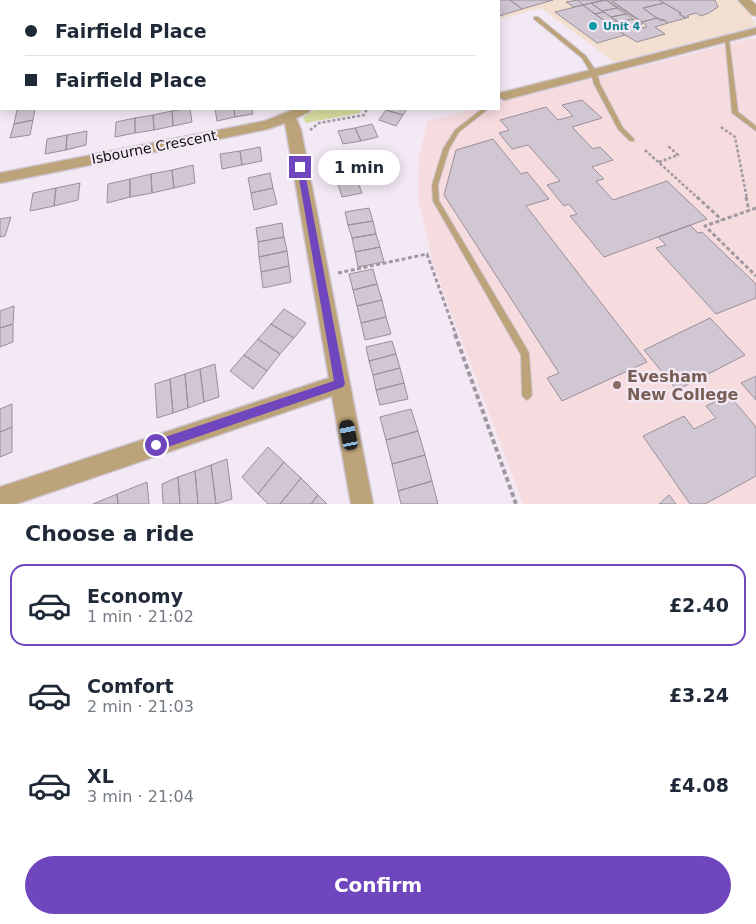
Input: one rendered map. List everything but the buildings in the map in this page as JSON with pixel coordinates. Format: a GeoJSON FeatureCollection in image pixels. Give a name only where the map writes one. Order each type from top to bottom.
{"type":"FeatureCollection","features":[{"type":"Feature","properties":{"kind":"street"},"geometry":{"type":"LineString","coordinates":[[744,0],[756,12]]}},
{"type":"Feature","properties":{"kind":"street"},"geometry":{"type":"LineString","coordinates":[[501,98],[756,31]]}},
{"type":"Feature","properties":{"kind":"street","name":"Isbourne Crescent"},"geometry":{"type":"LineString","coordinates":[[0,178],[268,125],[303,110]]}},
{"type":"Feature","properties":{"kind":"street"},"geometry":{"type":"LineString","coordinates":[[289,117],[294,130],[362,504]]}},
{"type":"Feature","properties":{"kind":"street"},"geometry":{"type":"LineString","coordinates":[[0,498],[340,384]]}},
{"type":"Feature","properties":{"kind":"lane"},"geometry":{"type":"LineString","coordinates":[[536,18],[584,57],[594,73],[620,129],[632,140]]}},
{"type":"Feature","properties":{"kind":"lane"},"geometry":{"type":"LineString","coordinates":[[727,39],[735,113],[756,129]]}},
{"type":"Feature","properties":{"kind":"lane"},"geometry":{"type":"LineString","coordinates":[[484,110],[457,131],[446,149],[434,185],[436,201],[525,354],[527,395]]}},
{"type":"Feature","properties":{"kind":"path"},"geometry":{"type":"LineString","coordinates":[[306,133],[319,123],[364,115],[366,110]]}},
{"type":"Feature","properties":{"kind":"path"},"geometry":{"type":"LineString","coordinates":[[722,127],[735,137],[749,211]]}},
{"type":"Feature","properties":{"kind":"path"},"geometry":{"type":"LineString","coordinates":[[735,137],[739,135]]}},
{"type":"Feature","properties":{"kind":"path"},"geometry":{"type":"LineString","coordinates":[[658,162],[678,155],[667,145]]}},
{"type":"Feature","properties":{"kind":"path"},"geometry":{"type":"LineString","coordinates":[[645,150],[722,220]]}},
{"type":"Feature","properties":{"kind":"path"},"geometry":{"type":"LineString","coordinates":[[756,208],[705,226],[756,276]]}},
{"type":"Feature","properties":{"kind":"path"},"geometry":{"type":"LineString","coordinates":[[320,277],[427,254],[516,504]]}},
{"type":"Feature","properties":{"kind":"shaded area"},"geometry":{"type":"Polygon","coordinates":[[[500,0],[736,0],[750,14],[756,26],[614,62],[541,8],[500,19],[500,0]]]}},
{"type":"Feature","properties":{"kind":"shaded area","name":"Evesham New College"},"geometry":{"type":"Polygon","coordinates":[[[756,38],[756,504],[523,504],[434,267],[418,198],[419,155],[428,121],[472,110],[500,110],[500,103],[756,38]]]}},
{"type":"Feature","properties":{"kind":"green space"},"geometry":{"type":"Polygon","coordinates":[[[314,110],[362,110],[360,113],[306,123],[303,117],[314,110]]]}},
{"type":"Feature","properties":{"kind":"place","name":"Unit 4"},"geometry":{"type":"Point","coordinates":[593,26]}},
{"type":"Feature","properties":{"kind":"place","name":"Evesham New College"},"geometry":{"type":"Point","coordinates":[617,385]}},
{"type":"Feature","properties":{"kind":"route"},"geometry":{"type":"LineString","coordinates":[[156,445],[340,384],[300,167]]}}]}
